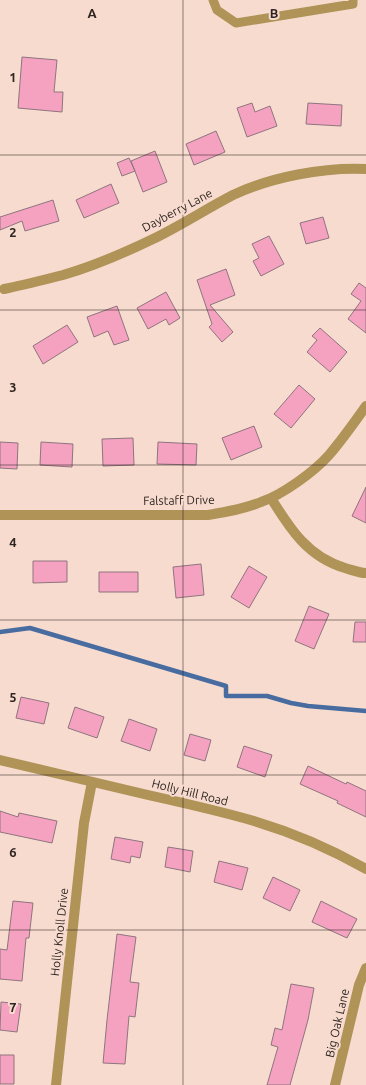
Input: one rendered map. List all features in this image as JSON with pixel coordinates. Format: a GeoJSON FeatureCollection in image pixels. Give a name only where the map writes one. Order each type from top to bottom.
{"type":"FeatureCollection","features":[{"type":"Feature","properties":{"kind":"street","name":"Dayberry Lane"},"geometry":{"type":"LineString","coordinates":[[4,289],[41,281],[112,258],[154,238],[233,195],[273,180],[318,171],[350,169],[366,170]]}},
{"type":"Feature","properties":{"kind":"street","name":"Falstaff Drive"},"geometry":{"type":"LineString","coordinates":[[0,515],[208,515],[237,510],[262,502],[290,487],[328,456],[348,432],[366,406]]}},
{"type":"Feature","properties":{"kind":"street"},"geometry":{"type":"LineString","coordinates":[[271,498],[287,523],[302,542],[313,552],[340,567],[360,573],[366,573]]}},
{"type":"Feature","properties":{"kind":"street","name":"Holly Hill Road"},"geometry":{"type":"LineString","coordinates":[[0,760],[189,804],[254,821],[340,854],[366,869]]}},
{"type":"Feature","properties":{"kind":"street","name":"Holly Knoll Drive"},"geometry":{"type":"LineString","coordinates":[[56,1085],[84,823],[92,782]]}},
{"type":"Feature","properties":{"kind":"street","name":"Big Oak Lane"},"geometry":{"type":"LineString","coordinates":[[335,1085],[359,985],[366,968]]}},
{"type":"Feature","properties":{"kind":"lane"},"geometry":{"type":"LineString","coordinates":[[214,0],[217,10],[236,23],[353,4],[353,0]]}},
{"type":"Feature","properties":{"kind":"building"},"geometry":{"type":"Polygon","coordinates":[[[22,57],[57,60],[54,92],[63,92],[62,112],[18,108],[22,57]]]}},
{"type":"Feature","properties":{"kind":"building"},"geometry":{"type":"Polygon","coordinates":[[[252,103],[255,112],[270,106],[277,126],[247,137],[237,108],[252,103]]]}},
{"type":"Feature","properties":{"kind":"building"},"geometry":{"type":"Polygon","coordinates":[[[308,103],[342,105],[341,126],[306,124],[308,103]]]}},
{"type":"Feature","properties":{"kind":"building"},"geometry":{"type":"Polygon","coordinates":[[[216,131],[225,152],[194,165],[186,144],[216,131]]]}},
{"type":"Feature","properties":{"kind":"building"},"geometry":{"type":"Polygon","coordinates":[[[155,151],[167,182],[143,192],[131,161],[155,151]]]}},
{"type":"Feature","properties":{"kind":"building"},"geometry":{"type":"Polygon","coordinates":[[[129,158],[135,171],[122,176],[117,163],[129,158]]]}},
{"type":"Feature","properties":{"kind":"building"},"geometry":{"type":"Polygon","coordinates":[[[111,184],[119,203],[84,218],[76,200],[111,184]]]}},
{"type":"Feature","properties":{"kind":"building"},"geometry":{"type":"Polygon","coordinates":[[[53,200],[59,221],[25,231],[22,221],[0,230],[0,217],[53,200]]]}},
{"type":"Feature","properties":{"kind":"building"},"geometry":{"type":"Polygon","coordinates":[[[323,217],[329,238],[306,244],[300,223],[323,217]]]}},
{"type":"Feature","properties":{"kind":"building"},"geometry":{"type":"Polygon","coordinates":[[[269,236],[284,264],[261,276],[253,261],[259,258],[252,244],[269,236]]]}},
{"type":"Feature","properties":{"kind":"building"},"geometry":{"type":"Polygon","coordinates":[[[226,269],[235,295],[210,305],[233,332],[222,342],[209,327],[212,324],[197,280],[226,269]]]}},
{"type":"Feature","properties":{"kind":"building"},"geometry":{"type":"Polygon","coordinates":[[[359,283],[366,288],[366,333],[348,319],[361,301],[351,294],[359,283]]]}},
{"type":"Feature","properties":{"kind":"building"},"geometry":{"type":"Polygon","coordinates":[[[166,292],[180,318],[169,325],[166,319],[148,329],[137,308],[166,292]]]}},
{"type":"Feature","properties":{"kind":"building"},"geometry":{"type":"Polygon","coordinates":[[[117,306],[129,340],[114,345],[108,331],[94,337],[87,317],[117,306]]]}},
{"type":"Feature","properties":{"kind":"building"},"geometry":{"type":"Polygon","coordinates":[[[67,325],[78,342],[43,364],[33,346],[67,325]]]}},
{"type":"Feature","properties":{"kind":"building"},"geometry":{"type":"Polygon","coordinates":[[[320,328],[347,352],[330,372],[307,352],[317,340],[312,336],[320,328]]]}},
{"type":"Feature","properties":{"kind":"building"},"geometry":{"type":"Polygon","coordinates":[[[299,385],[315,399],[291,428],[274,414],[299,385]]]}},
{"type":"Feature","properties":{"kind":"building"},"geometry":{"type":"Polygon","coordinates":[[[254,426],[262,447],[231,460],[222,438],[254,426]]]}},
{"type":"Feature","properties":{"kind":"building"},"geometry":{"type":"Polygon","coordinates":[[[133,438],[134,465],[103,466],[102,439],[133,438]]]}},
{"type":"Feature","properties":{"kind":"building"},"geometry":{"type":"Polygon","coordinates":[[[0,442],[18,443],[17,469],[0,468],[0,442]]]}},
{"type":"Feature","properties":{"kind":"building"},"geometry":{"type":"Polygon","coordinates":[[[41,442],[73,444],[72,467],[40,465],[41,442]]]}},
{"type":"Feature","properties":{"kind":"building"},"geometry":{"type":"Polygon","coordinates":[[[158,442],[197,444],[196,465],[157,464],[158,442]]]}},
{"type":"Feature","properties":{"kind":"building"},"geometry":{"type":"Polygon","coordinates":[[[366,487],[366,523],[352,516],[366,487]]]}},
{"type":"Feature","properties":{"kind":"building"},"geometry":{"type":"Polygon","coordinates":[[[33,561],[67,561],[67,582],[33,583],[33,561]]]}},
{"type":"Feature","properties":{"kind":"building"},"geometry":{"type":"Polygon","coordinates":[[[201,564],[204,595],[176,598],[173,567],[201,564]]]}},
{"type":"Feature","properties":{"kind":"building"},"geometry":{"type":"Polygon","coordinates":[[[249,566],[267,577],[249,608],[231,597],[249,566]]]}},
{"type":"Feature","properties":{"kind":"building"},"geometry":{"type":"Polygon","coordinates":[[[99,572],[138,572],[138,592],[99,592],[99,572]]]}},
{"type":"Feature","properties":{"kind":"building"},"geometry":{"type":"Polygon","coordinates":[[[309,606],[329,614],[314,649],[295,641],[309,606]]]}},
{"type":"Feature","properties":{"kind":"building"},"geometry":{"type":"Polygon","coordinates":[[[355,622],[366,622],[366,642],[353,642],[355,622]]]}},
{"type":"Feature","properties":{"kind":"building"},"geometry":{"type":"Polygon","coordinates":[[[21,697],[49,703],[44,724],[16,718],[21,697]]]}},
{"type":"Feature","properties":{"kind":"building"},"geometry":{"type":"Polygon","coordinates":[[[75,707],[104,717],[97,738],[68,728],[75,707]]]}},
{"type":"Feature","properties":{"kind":"building"},"geometry":{"type":"Polygon","coordinates":[[[129,719],[157,729],[150,751],[121,741],[129,719]]]}},
{"type":"Feature","properties":{"kind":"building"},"geometry":{"type":"Polygon","coordinates":[[[190,734],[211,740],[205,761],[184,755],[190,734]]]}},
{"type":"Feature","properties":{"kind":"building"},"geometry":{"type":"Polygon","coordinates":[[[244,746],[272,755],[265,777],[237,767],[244,746]]]}},
{"type":"Feature","properties":{"kind":"building"},"geometry":{"type":"Polygon","coordinates":[[[308,766],[346,784],[347,782],[366,791],[366,817],[337,803],[338,801],[300,784],[308,766]]]}},
{"type":"Feature","properties":{"kind":"building"},"geometry":{"type":"Polygon","coordinates":[[[0,811],[18,817],[19,813],[57,821],[52,843],[0,832],[0,811]]]}},
{"type":"Feature","properties":{"kind":"building"},"geometry":{"type":"Polygon","coordinates":[[[115,837],[143,842],[140,858],[131,856],[130,863],[111,859],[115,837]]]}},
{"type":"Feature","properties":{"kind":"building"},"geometry":{"type":"Polygon","coordinates":[[[168,847],[193,851],[190,872],[165,867],[168,847]]]}},
{"type":"Feature","properties":{"kind":"building"},"geometry":{"type":"Polygon","coordinates":[[[219,861],[248,868],[242,890],[214,882],[219,861]]]}},
{"type":"Feature","properties":{"kind":"building"},"geometry":{"type":"Polygon","coordinates":[[[273,877],[300,890],[290,911],[263,898],[273,877]]]}},
{"type":"Feature","properties":{"kind":"building"},"geometry":{"type":"Polygon","coordinates":[[[13,901],[33,903],[29,938],[26,938],[22,981],[0,979],[0,949],[7,950],[13,901]]]}},
{"type":"Feature","properties":{"kind":"building"},"geometry":{"type":"Polygon","coordinates":[[[321,901],[357,919],[347,938],[312,922],[321,901]]]}},
{"type":"Feature","properties":{"kind":"building"},"geometry":{"type":"Polygon","coordinates":[[[117,934],[136,937],[130,982],[139,983],[135,1017],[129,1016],[125,1064],[103,1063],[117,934]]]}},
{"type":"Feature","properties":{"kind":"building"},"geometry":{"type":"Polygon","coordinates":[[[291,984],[314,988],[308,1020],[290,1085],[267,1085],[278,1047],[271,1045],[275,1028],[282,1030],[291,984]]]}},
{"type":"Feature","properties":{"kind":"building"},"geometry":{"type":"Polygon","coordinates":[[[1,1002],[21,1004],[17,1032],[0,1030],[1,1002]]]}},
{"type":"Feature","properties":{"kind":"building"},"geometry":{"type":"Polygon","coordinates":[[[0,1055],[14,1055],[14,1084],[0,1084],[0,1055]]]}},
{"type":"Feature","properties":{"kind":"waterway"},"geometry":{"type":"LineString","coordinates":[[0,632],[30,628],[226,686],[226,696],[267,696],[308,706],[366,711]]}}]}
